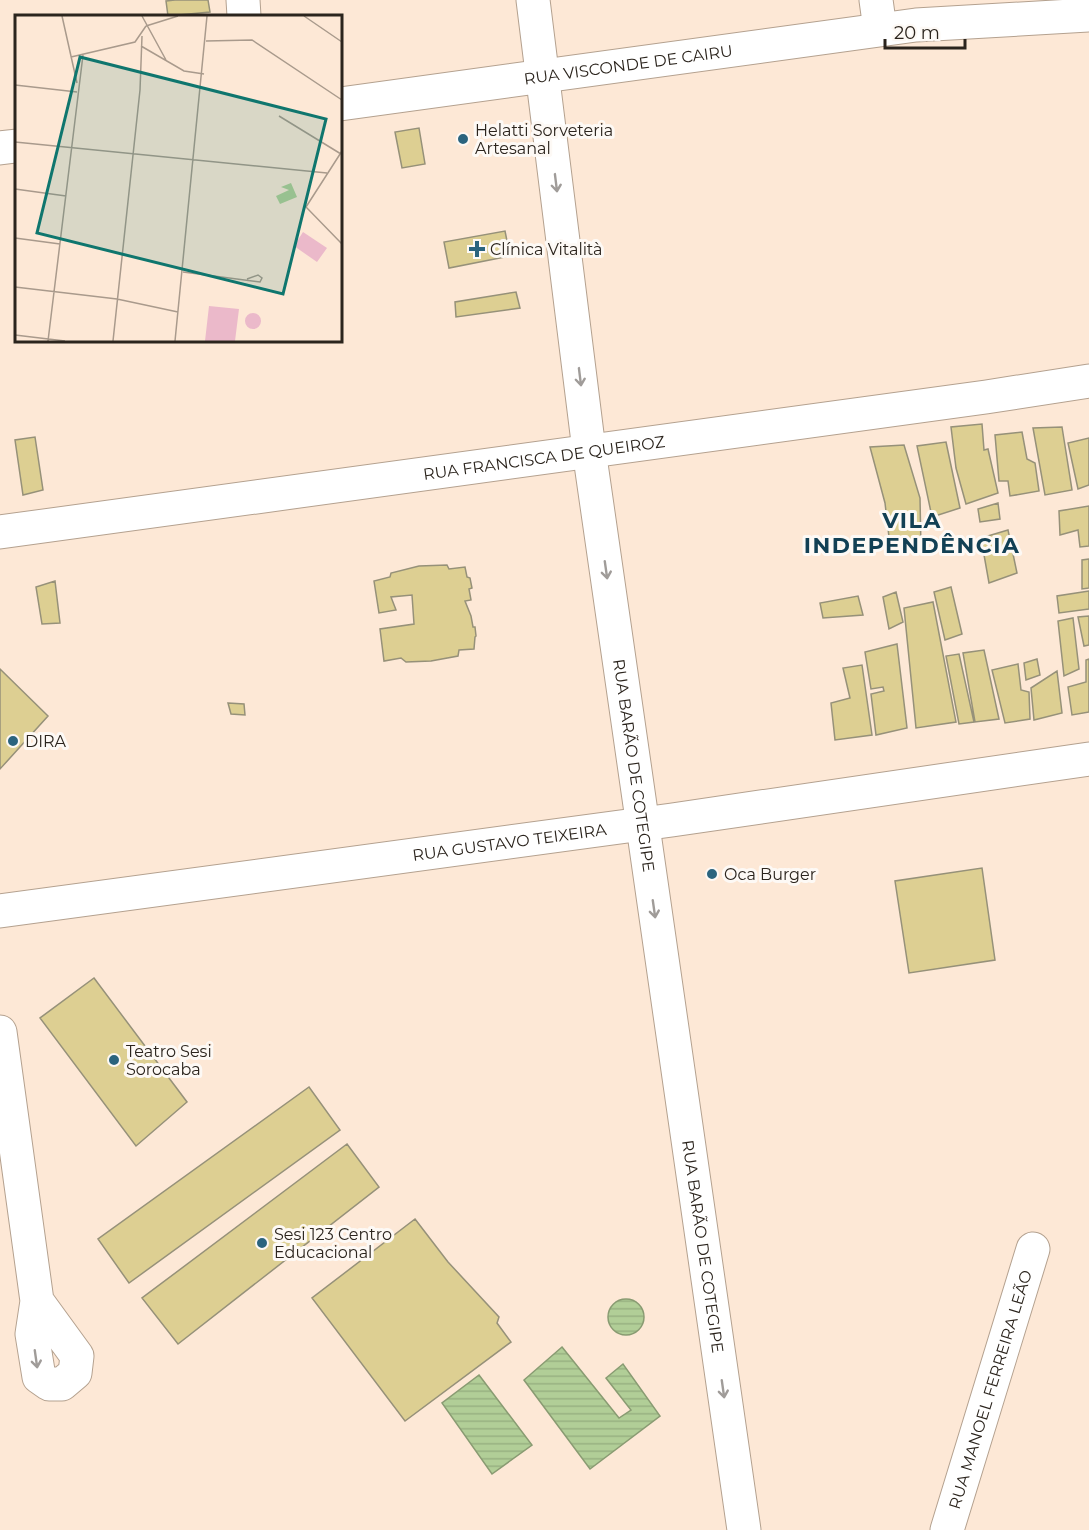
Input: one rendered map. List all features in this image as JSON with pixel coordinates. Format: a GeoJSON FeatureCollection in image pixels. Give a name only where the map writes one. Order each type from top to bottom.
{"type":"FeatureCollection","features":[{"type":"Feature","properties":{"kind":"street"},"geometry":{"type":"LineString","coordinates":[[243,0],[244,15]]}},
{"type":"Feature","properties":{"kind":"street","name":"RUA BARÃO DE COTEGIPE"},"geometry":{"type":"LineString","coordinates":[[533,0],[589,450],[744,1530]]}},
{"type":"Feature","properties":{"kind":"street","name":"RUA VISCONDE DE CAIRU"},"geometry":{"type":"LineString","coordinates":[[916,25],[968,0]]}},
{"type":"Feature","properties":{"kind":"street","name":"RUA VISCONDE DE CAIRU"},"geometry":{"type":"LineString","coordinates":[[342,104],[543,75],[878,15],[916,25],[1089,15]]}},
{"type":"Feature","properties":{"kind":"street"},"geometry":{"type":"LineString","coordinates":[[0,148],[15,146]]}},
{"type":"Feature","properties":{"kind":"street","name":"RUA FRANCISCA DE QUEIROZ"},"geometry":{"type":"LineString","coordinates":[[0,532],[1089,381]]}},
{"type":"Feature","properties":{"kind":"street","name":"RUA GUSTAVO TEIXEIRA"},"geometry":{"type":"LineString","coordinates":[[0,911],[642,825],[1089,759]]}},
{"type":"Feature","properties":{"kind":"street"},"geometry":{"type":"LineString","coordinates":[[0,1032],[37,1301]]}},
{"type":"Feature","properties":{"kind":"street","name":"RUA MANOEL FERREIRA LEÃO"},"geometry":{"type":"LineString","coordinates":[[947,1530],[1033,1249]]}},
{"type":"Feature","properties":{"kind":"shaded area"},"geometry":{"type":"Polygon","coordinates":[[[626,1299],[639,1304],[644,1317],[639,1330],[626,1335],[613,1330],[608,1317],[613,1304],[626,1299]]]}},
{"type":"Feature","properties":{"kind":"shaded area"},"geometry":{"type":"Polygon","coordinates":[[[562,1347],[619,1418],[631,1410],[606,1378],[623,1364],[660,1416],[590,1469],[524,1380],[562,1347]]]}},
{"type":"Feature","properties":{"kind":"shaded area"},"geometry":{"type":"Polygon","coordinates":[[[479,1375],[532,1445],[492,1474],[442,1403],[479,1375]]]}},
{"type":"Feature","properties":{"kind":"building"},"geometry":{"type":"Polygon","coordinates":[[[208,0],[210,12],[168,15],[166,1],[208,0]]]}},
{"type":"Feature","properties":{"kind":"building"},"geometry":{"type":"Polygon","coordinates":[[[419,128],[425,164],[402,168],[395,132],[419,128]]]}},
{"type":"Feature","properties":{"kind":"building","name":"Clínica Vitalità"},"geometry":{"type":"Polygon","coordinates":[[[505,231],[510,256],[449,268],[444,242],[505,231]]]}},
{"type":"Feature","properties":{"kind":"building"},"geometry":{"type":"Polygon","coordinates":[[[516,292],[520,308],[456,317],[455,302],[516,292]]]}},
{"type":"Feature","properties":{"kind":"building"},"geometry":{"type":"Polygon","coordinates":[[[982,424],[984,450],[988,449],[998,493],[966,504],[956,468],[951,427],[982,424]]]}},
{"type":"Feature","properties":{"kind":"building"},"geometry":{"type":"Polygon","coordinates":[[[1062,427],[1072,490],[1045,495],[1033,428],[1062,427]]]}},
{"type":"Feature","properties":{"kind":"building"},"geometry":{"type":"Polygon","coordinates":[[[1022,432],[1027,459],[1035,463],[1039,491],[1010,496],[1008,481],[999,481],[995,435],[1022,432]]]}},
{"type":"Feature","properties":{"kind":"building"},"geometry":{"type":"Polygon","coordinates":[[[35,437],[43,490],[23,495],[15,440],[35,437]]]}},
{"type":"Feature","properties":{"kind":"building"},"geometry":{"type":"Polygon","coordinates":[[[1089,438],[1089,485],[1078,489],[1068,443],[1089,438]]]}},
{"type":"Feature","properties":{"kind":"building"},"geometry":{"type":"Polygon","coordinates":[[[946,442],[960,508],[932,517],[917,446],[946,442]]]}},
{"type":"Feature","properties":{"kind":"building"},"geometry":{"type":"Polygon","coordinates":[[[904,445],[920,498],[921,549],[891,554],[885,503],[870,447],[904,445]]]}},
{"type":"Feature","properties":{"kind":"building"},"geometry":{"type":"Polygon","coordinates":[[[998,503],[1000,519],[980,522],[978,509],[998,503]]]}},
{"type":"Feature","properties":{"kind":"building"},"geometry":{"type":"Polygon","coordinates":[[[1089,506],[1089,546],[1080,547],[1078,530],[1060,535],[1059,511],[1089,506]]]}},
{"type":"Feature","properties":{"kind":"building"},"geometry":{"type":"Polygon","coordinates":[[[1008,530],[1017,573],[989,583],[981,538],[1008,530]]]}},
{"type":"Feature","properties":{"kind":"building"},"geometry":{"type":"Polygon","coordinates":[[[1089,559],[1089,588],[1082,589],[1082,560],[1089,559]]]}},
{"type":"Feature","properties":{"kind":"building"},"geometry":{"type":"Polygon","coordinates":[[[447,565],[449,569],[465,567],[467,577],[470,578],[471,600],[465,601],[473,627],[475,627],[474,649],[459,650],[458,656],[431,661],[406,662],[401,658],[384,661],[380,629],[414,624],[412,595],[391,597],[396,610],[379,613],[374,581],[390,577],[391,573],[419,566],[447,565]]]}},
{"type":"Feature","properties":{"kind":"building"},"geometry":{"type":"Polygon","coordinates":[[[55,581],[60,623],[42,624],[36,587],[55,581]]]}},
{"type":"Feature","properties":{"kind":"building"},"geometry":{"type":"Polygon","coordinates":[[[951,587],[962,634],[945,640],[934,592],[951,587]]]}},
{"type":"Feature","properties":{"kind":"building"},"geometry":{"type":"Polygon","coordinates":[[[1089,591],[1089,609],[1059,613],[1057,596],[1089,591]]]}},
{"type":"Feature","properties":{"kind":"building"},"geometry":{"type":"Polygon","coordinates":[[[896,592],[903,622],[889,629],[883,597],[896,592]]]}},
{"type":"Feature","properties":{"kind":"building"},"geometry":{"type":"Polygon","coordinates":[[[858,596],[863,615],[823,618],[820,603],[858,596]]]}},
{"type":"Feature","properties":{"kind":"building"},"geometry":{"type":"Polygon","coordinates":[[[933,602],[956,722],[916,728],[904,608],[933,602]]]}},
{"type":"Feature","properties":{"kind":"building"},"geometry":{"type":"Polygon","coordinates":[[[1089,616],[1089,645],[1084,646],[1078,617],[1089,616]]]}},
{"type":"Feature","properties":{"kind":"building"},"geometry":{"type":"Polygon","coordinates":[[[1073,618],[1079,669],[1064,676],[1058,621],[1073,618]]]}},
{"type":"Feature","properties":{"kind":"building"},"geometry":{"type":"Polygon","coordinates":[[[897,644],[907,728],[876,735],[871,694],[884,691],[883,687],[871,689],[865,652],[897,644]]]}},
{"type":"Feature","properties":{"kind":"building"},"geometry":{"type":"Polygon","coordinates":[[[984,650],[999,719],[975,722],[963,653],[984,650]]]}},
{"type":"Feature","properties":{"kind":"building"},"geometry":{"type":"Polygon","coordinates":[[[959,654],[974,722],[959,724],[946,656],[959,654]]]}},
{"type":"Feature","properties":{"kind":"building"},"geometry":{"type":"Polygon","coordinates":[[[1037,659],[1040,675],[1026,680],[1024,663],[1037,659]]]}},
{"type":"Feature","properties":{"kind":"building"},"geometry":{"type":"Polygon","coordinates":[[[1089,659],[1089,712],[1072,715],[1068,687],[1086,682],[1086,660],[1089,659]]]}},
{"type":"Feature","properties":{"kind":"building"},"geometry":{"type":"Polygon","coordinates":[[[1018,664],[1021,690],[1029,692],[1030,719],[1005,723],[992,670],[1018,664]]]}},
{"type":"Feature","properties":{"kind":"building"},"geometry":{"type":"Polygon","coordinates":[[[862,665],[872,735],[835,740],[831,703],[850,698],[843,668],[862,665]]]}},
{"type":"Feature","properties":{"kind":"building","name":"DIRA"},"geometry":{"type":"Polygon","coordinates":[[[0,669],[48,716],[0,769],[0,669]]]}},
{"type":"Feature","properties":{"kind":"building"},"geometry":{"type":"Polygon","coordinates":[[[1057,671],[1062,713],[1034,720],[1031,688],[1057,671]]]}},
{"type":"Feature","properties":{"kind":"building"},"geometry":{"type":"Polygon","coordinates":[[[228,703],[244,704],[245,715],[231,714],[228,703]]]}},
{"type":"Feature","properties":{"kind":"building"},"geometry":{"type":"Polygon","coordinates":[[[982,868],[995,960],[909,973],[895,881],[982,868]]]}},
{"type":"Feature","properties":{"kind":"building","name":"Teatro Sesi Sorocaba"},"geometry":{"type":"Polygon","coordinates":[[[94,978],[187,1102],[136,1146],[40,1018],[94,978]]]}},
{"type":"Feature","properties":{"kind":"building"},"geometry":{"type":"Polygon","coordinates":[[[309,1087],[340,1130],[129,1283],[98,1239],[309,1087]]]}},
{"type":"Feature","properties":{"kind":"building","name":"Sesi 123 Centro Educacional"},"geometry":{"type":"Polygon","coordinates":[[[347,1144],[379,1187],[178,1344],[142,1298],[347,1144]]]}},
{"type":"Feature","properties":{"kind":"building"},"geometry":{"type":"Polygon","coordinates":[[[415,1219],[448,1262],[499,1317],[497,1323],[511,1342],[405,1421],[312,1298],[415,1219]]]}},
{"type":"Feature","properties":{"kind":"place","name":"Helatti Sorveteria Artesanal"},"geometry":{"type":"Point","coordinates":[463,139]}},
{"type":"Feature","properties":{"kind":"place","name":"Clínica Vitalità"},"geometry":{"type":"Point","coordinates":[477,249]}},
{"type":"Feature","properties":{"kind":"place","name":"DIRA"},"geometry":{"type":"Point","coordinates":[13,741]}},
{"type":"Feature","properties":{"kind":"place","name":"Oca Burger"},"geometry":{"type":"Point","coordinates":[712,874]}},
{"type":"Feature","properties":{"kind":"place","name":"Teatro Sesi Sorocaba"},"geometry":{"type":"Point","coordinates":[114,1060]}},
{"type":"Feature","properties":{"kind":"place","name":"Sesi 123 Centro Educacional"},"geometry":{"type":"Point","coordinates":[262,1243]}},
{"type":"Feature","properties":{"kind":"district","name":"VILA INDEPENDÊNCIA"},"geometry":{"type":"Point","coordinates":[912,532]}}]}
